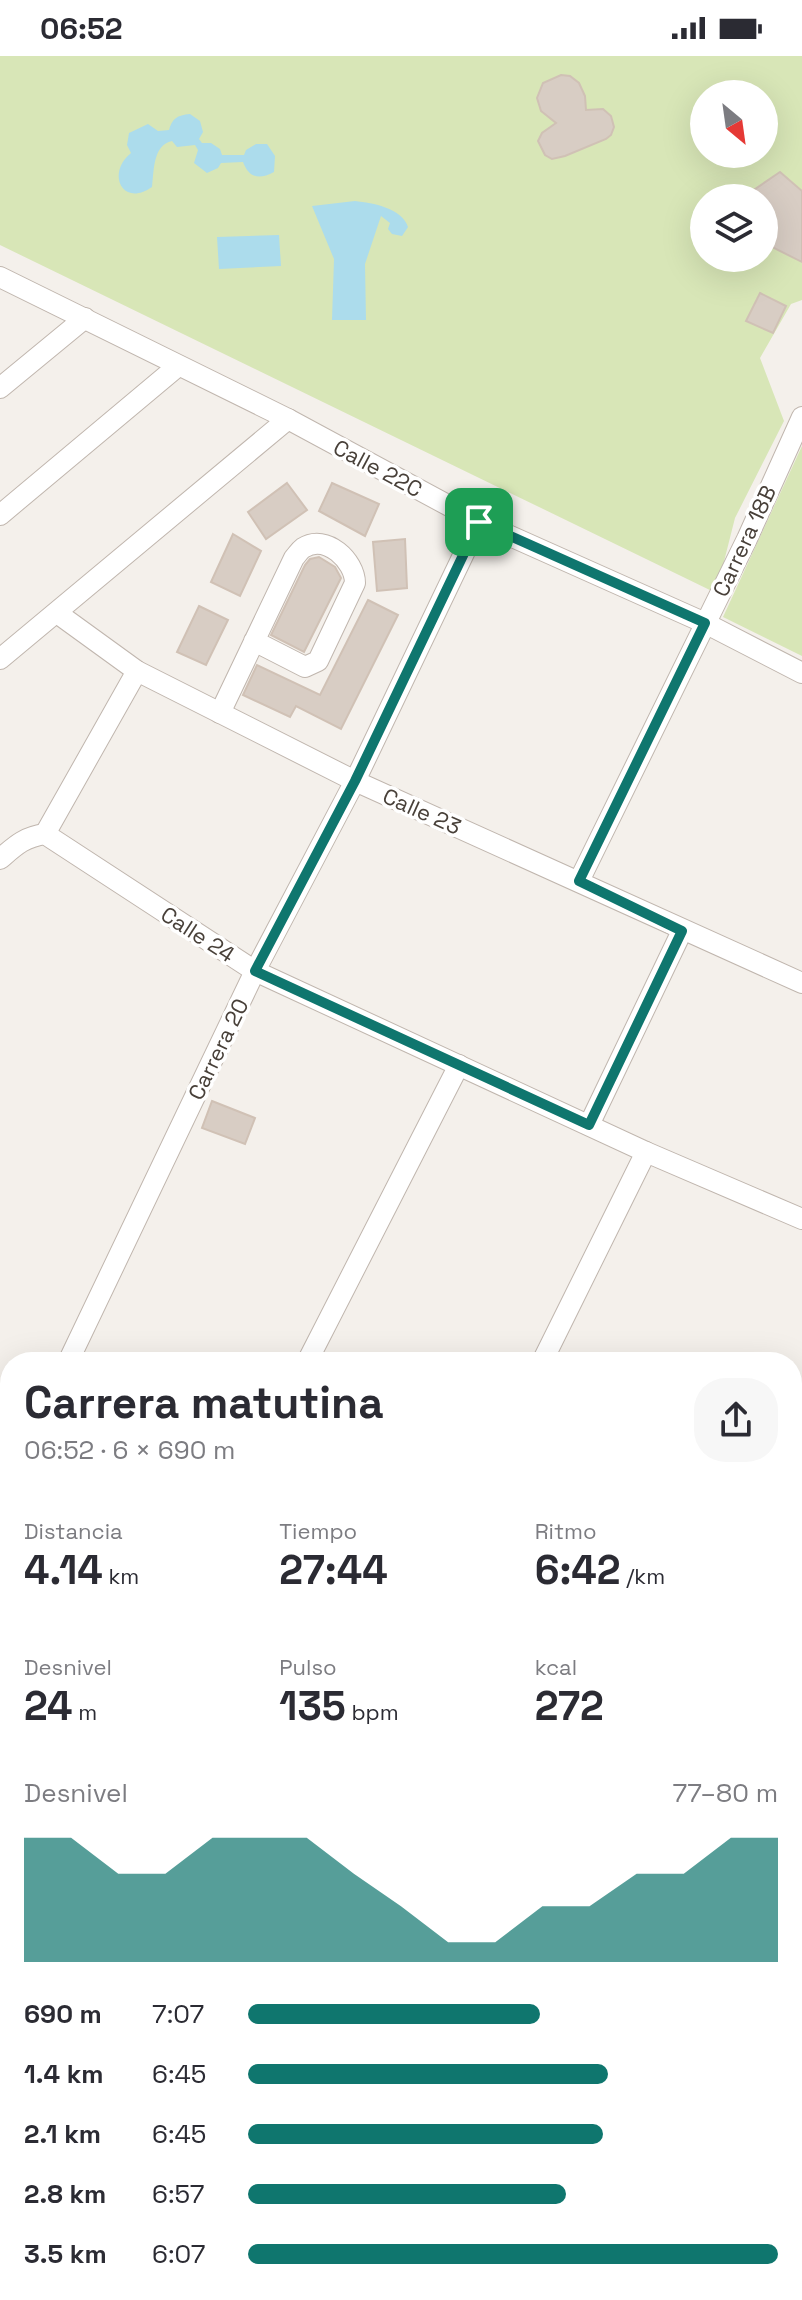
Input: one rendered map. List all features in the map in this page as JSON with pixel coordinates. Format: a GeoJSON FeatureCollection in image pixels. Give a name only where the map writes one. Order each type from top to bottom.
{"type":"FeatureCollection","features":[{"type":"Feature","properties":{"kind":"street","name":"Calle 22C"},"geometry":{"type":"LineString","coordinates":[[0,277],[288,419],[479,522],[705,623],[802,673]]}},
{"type":"Feature","properties":{"kind":"street"},"geometry":{"type":"LineString","coordinates":[[0,388],[85,318]]}},
{"type":"Feature","properties":{"kind":"street"},"geometry":{"type":"LineString","coordinates":[[0,515],[178,366]]}},
{"type":"Feature","properties":{"kind":"street","name":"Carrera 18B"},"geometry":{"type":"LineString","coordinates":[[579,881],[802,417]]}},
{"type":"Feature","properties":{"kind":"street"},"geometry":{"type":"LineString","coordinates":[[0,659],[288,419]]}},
{"type":"Feature","properties":{"kind":"street","name":"Carrera 20"},"geometry":{"type":"LineString","coordinates":[[73,1352],[255,971],[355,781],[479,522]]}},
{"type":"Feature","properties":{"kind":"street"},"geometry":{"type":"LineString","coordinates":[[220,713],[254,641],[294,558],[303,548],[314,544],[334,549],[349,562],[355,573],[355,583],[318,661],[305,667],[254,641]]}},
{"type":"Feature","properties":{"kind":"street","name":"Calle 23"},"geometry":{"type":"LineString","coordinates":[[57,613],[137,671],[355,781],[802,983]]}},
{"type":"Feature","properties":{"kind":"street"},"geometry":{"type":"LineString","coordinates":[[0,859],[21,840],[45,834],[137,671]]}},
{"type":"Feature","properties":{"kind":"street","name":"Calle 24"},"geometry":{"type":"LineString","coordinates":[[45,834],[255,971],[646,1152],[802,1219]]}},
{"type":"Feature","properties":{"kind":"street"},"geometry":{"type":"LineString","coordinates":[[589,1125],[682,931]]}},
{"type":"Feature","properties":{"kind":"street"},"geometry":{"type":"LineString","coordinates":[[312,1352],[459,1065]]}},
{"type":"Feature","properties":{"kind":"street"},"geometry":{"type":"LineString","coordinates":[[547,1352],[646,1152]]}},
{"type":"Feature","properties":{"kind":"green space"},"geometry":{"type":"Polygon","coordinates":[[[0,56],[802,56],[802,300],[791,304],[760,358],[784,421],[735,518],[716,593],[0,245],[0,56]]]}},
{"type":"Feature","properties":{"kind":"green space"},"geometry":{"type":"Polygon","coordinates":[[[802,446],[802,656],[723,617],[802,446]]]}},
{"type":"Feature","properties":{"kind":"water"},"geometry":{"type":"Polygon","coordinates":[[[190,114],[200,121],[203,132],[199,139],[202,143],[211,143],[220,149],[222,155],[244,155],[256,144],[267,144],[275,156],[274,172],[255,176],[243,162],[221,163],[207,173],[194,163],[198,150],[195,145],[177,147],[172,141],[161,147],[158,153],[152,187],[141,192],[126,191],[119,178],[123,161],[131,153],[127,145],[129,133],[148,124],[158,131],[169,130],[176,118],[190,114]]]}},
{"type":"Feature","properties":{"kind":"water"},"geometry":{"type":"Polygon","coordinates":[[[355,201],[393,211],[408,227],[402,236],[392,234],[388,229],[390,223],[381,216],[365,264],[366,320],[332,320],[334,259],[312,206],[355,201]]]}},
{"type":"Feature","properties":{"kind":"water"},"geometry":{"type":"Polygon","coordinates":[[[279,235],[281,266],[219,269],[217,237],[279,235]]]}},
{"type":"Feature","properties":{"kind":"building"},"geometry":{"type":"Polygon","coordinates":[[[561,75],[570,76],[579,83],[585,96],[586,110],[603,109],[611,116],[614,127],[606,139],[552,159],[545,155],[538,141],[542,133],[556,123],[541,111],[537,98],[543,83],[561,75]]]}},
{"type":"Feature","properties":{"kind":"building"},"geometry":{"type":"Polygon","coordinates":[[[780,172],[802,191],[802,262],[778,250],[778,184],[762,184],[780,172]]]}},
{"type":"Feature","properties":{"kind":"building"},"geometry":{"type":"Polygon","coordinates":[[[760,293],[786,306],[773,333],[746,321],[760,293]]]}},
{"type":"Feature","properties":{"kind":"building"},"geometry":{"type":"Polygon","coordinates":[[[287,483],[307,510],[266,539],[248,512],[287,483]]]}},
{"type":"Feature","properties":{"kind":"building"},"geometry":{"type":"Polygon","coordinates":[[[332,483],[379,504],[365,536],[319,511],[332,483]]]}},
{"type":"Feature","properties":{"kind":"building"},"geometry":{"type":"Polygon","coordinates":[[[233,534],[261,551],[240,596],[211,582],[233,534]]]}},
{"type":"Feature","properties":{"kind":"building"},"geometry":{"type":"Polygon","coordinates":[[[405,539],[407,588],[377,591],[373,542],[405,539]]]}},
{"type":"Feature","properties":{"kind":"building"},"geometry":{"type":"Polygon","coordinates":[[[319,557],[335,567],[341,578],[304,652],[271,635],[305,565],[310,559],[319,557]]]}},
{"type":"Feature","properties":{"kind":"building"},"geometry":{"type":"Polygon","coordinates":[[[368,600],[398,615],[341,729],[296,706],[290,717],[243,695],[257,665],[320,695],[368,600]]]}},
{"type":"Feature","properties":{"kind":"building"},"geometry":{"type":"Polygon","coordinates":[[[199,606],[228,620],[206,665],[177,652],[199,606]]]}},
{"type":"Feature","properties":{"kind":"building"},"geometry":{"type":"Polygon","coordinates":[[[212,1101],[255,1118],[245,1144],[202,1128],[212,1101]]]}},
{"type":"Feature","properties":{"kind":"route"},"geometry":{"type":"LineString","coordinates":[[479,522],[705,623],[579,881],[682,931],[589,1125],[255,971],[355,781],[479,522]]}}]}
